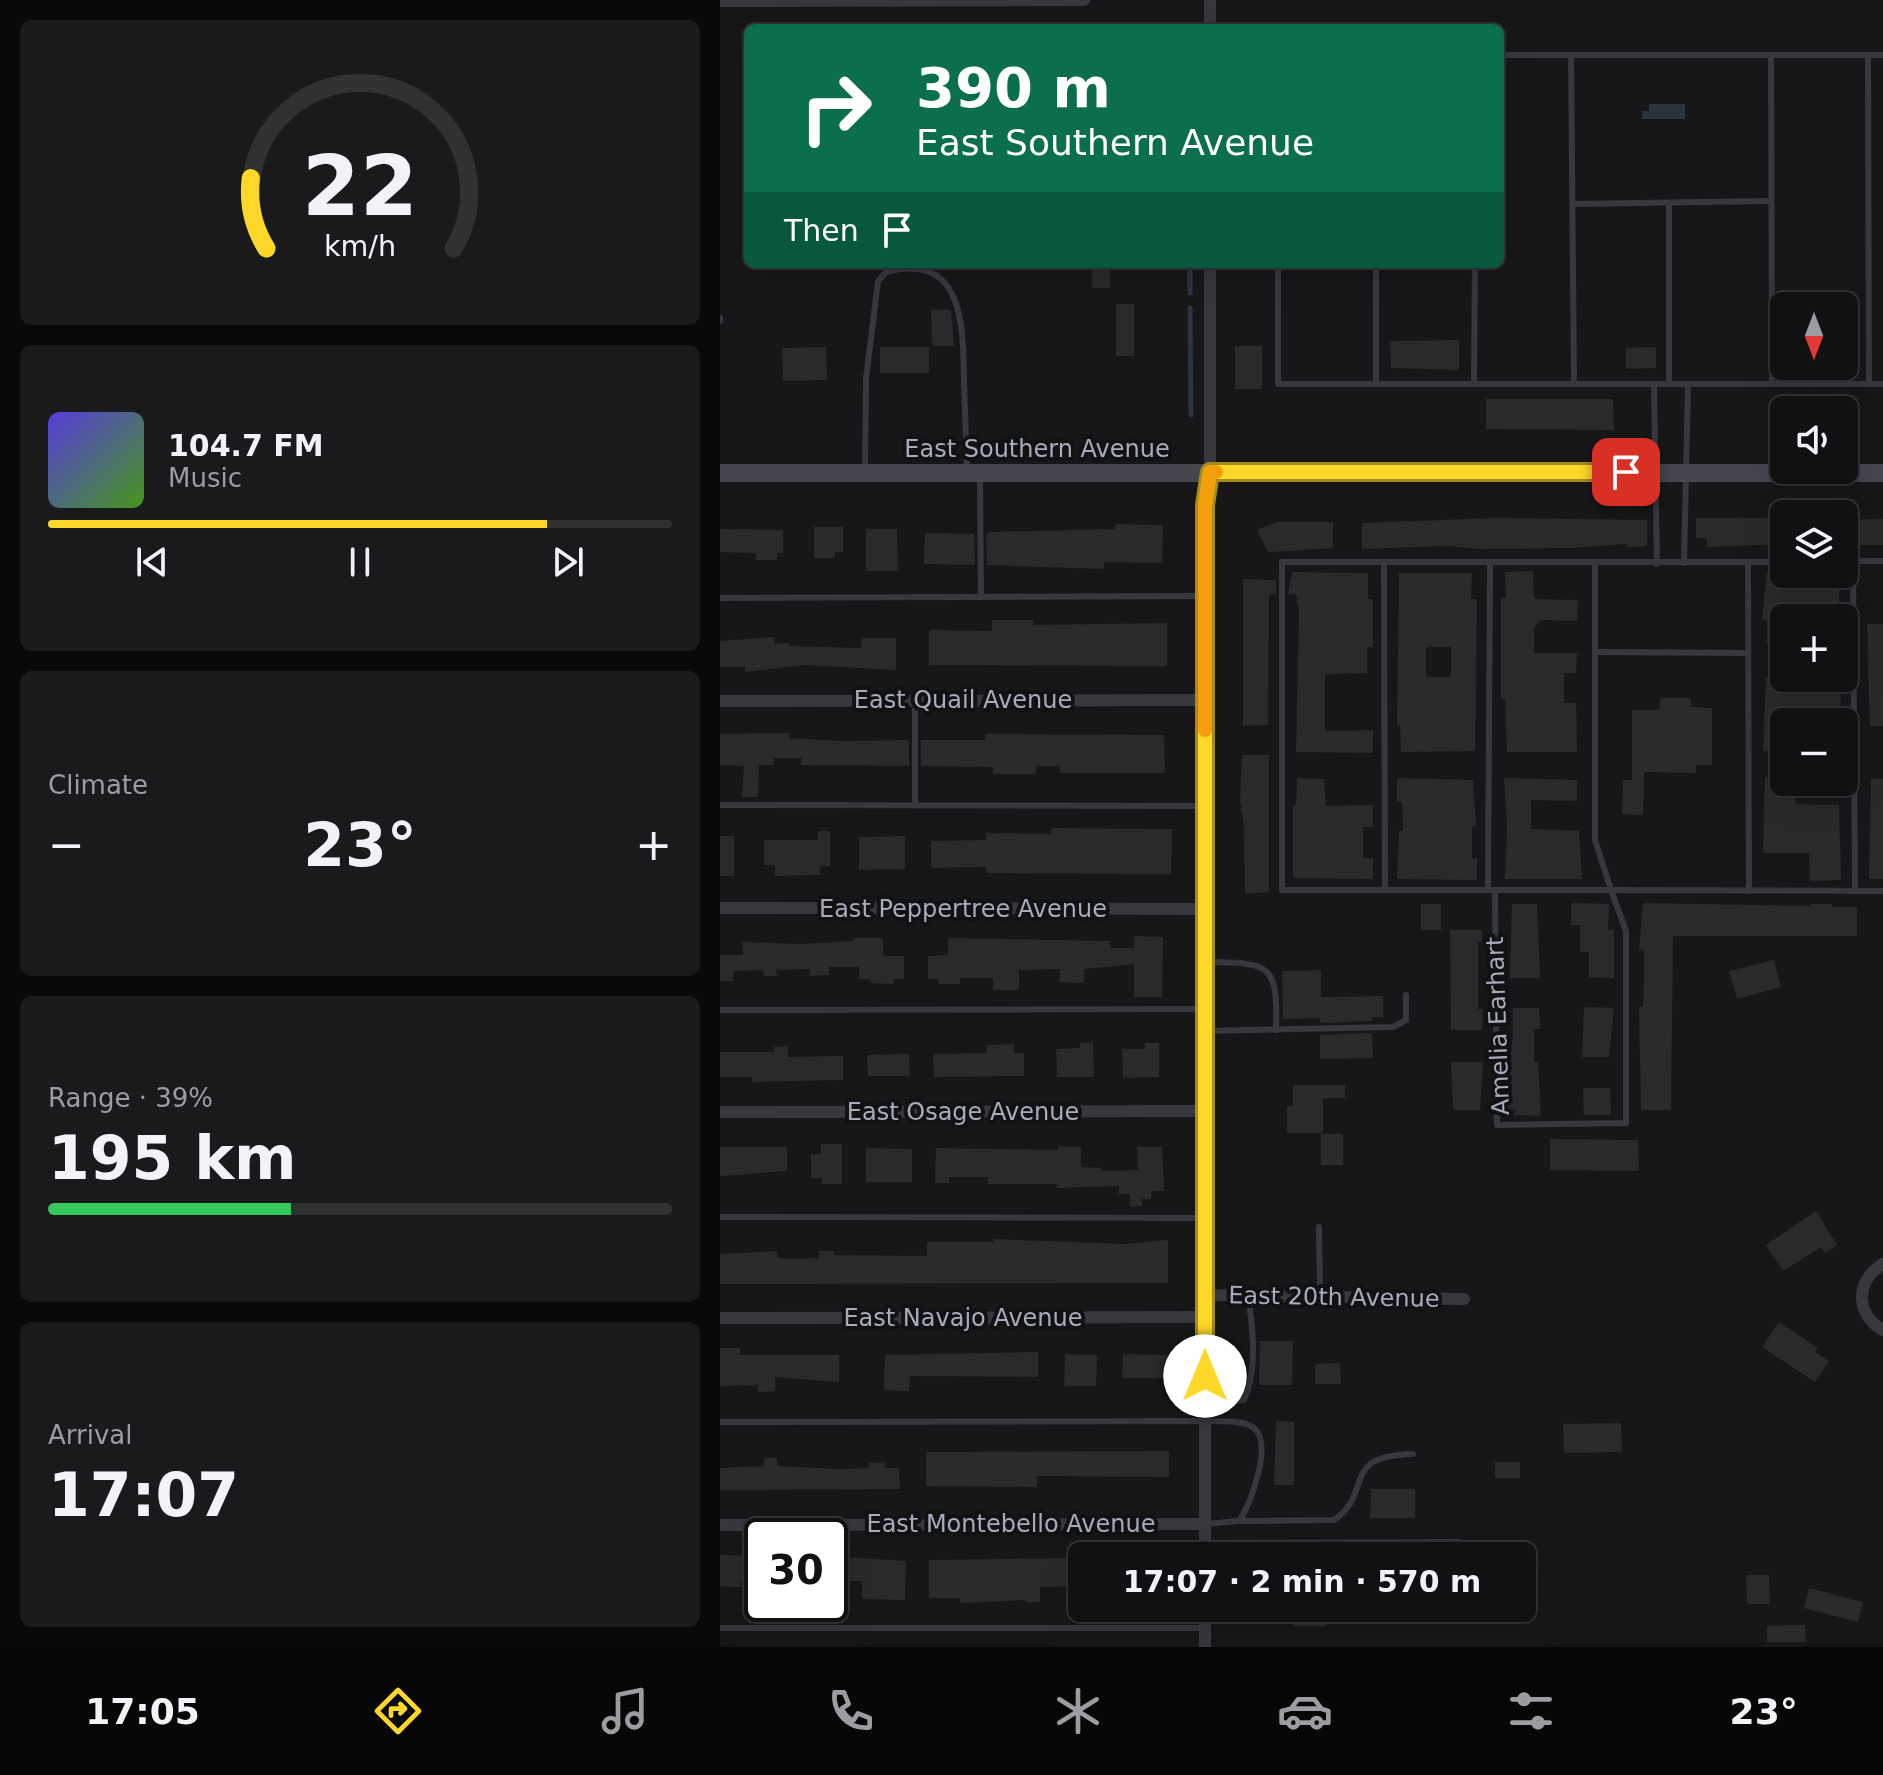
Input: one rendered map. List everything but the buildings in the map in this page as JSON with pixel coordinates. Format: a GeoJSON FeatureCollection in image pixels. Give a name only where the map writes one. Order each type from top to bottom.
{"type":"FeatureCollection","features":[{"type":"Feature","properties":{"kind":"main road","name":"East Southern Avenue"},"geometry":{"type":"LineString","coordinates":[[720,473],[1883,473]]}},
{"type":"Feature","properties":{"kind":"street"},"geometry":{"type":"LineString","coordinates":[[720,1],[1084,0]]}},
{"type":"Feature","properties":{"kind":"street"},"geometry":{"type":"LineString","coordinates":[[1210,0],[1210,24]]}},
{"type":"Feature","properties":{"kind":"street"},"geometry":{"type":"LineString","coordinates":[[1205,1542],[1205,505],[1210,472],[1210,268]]}},
{"type":"Feature","properties":{"kind":"street","name":"East Quail Avenue"},"geometry":{"type":"LineString","coordinates":[[720,701],[1205,700]]}},
{"type":"Feature","properties":{"kind":"street","name":"East Peppertree Avenue"},"geometry":{"type":"LineString","coordinates":[[720,908],[1205,909]]}},
{"type":"Feature","properties":{"kind":"street","name":"East Osage Avenue"},"geometry":{"type":"LineString","coordinates":[[720,1112],[1205,1111]]}},
{"type":"Feature","properties":{"kind":"street"},"geometry":{"type":"LineString","coordinates":[[1883,1264],[1872,1271],[1861,1292],[1866,1316],[1883,1330]]}},
{"type":"Feature","properties":{"kind":"street","name":"East 20th Avenue"},"geometry":{"type":"LineString","coordinates":[[1205,1295],[1464,1299]]}},
{"type":"Feature","properties":{"kind":"street","name":"East Navajo Avenue"},"geometry":{"type":"LineString","coordinates":[[720,1318],[1205,1317]]}},
{"type":"Feature","properties":{"kind":"street","name":"East Montebello Avenue"},"geometry":{"type":"LineString","coordinates":[[720,1525],[1205,1524]]}},
{"type":"Feature","properties":{"kind":"street"},"geometry":{"type":"LineString","coordinates":[[1205,1622],[1205,1647]]}},
{"type":"Feature","properties":{"kind":"lane"},"geometry":{"type":"LineString","coordinates":[[1504,55],[1883,55]]}},
{"type":"Feature","properties":{"kind":"lane"},"geometry":{"type":"LineString","coordinates":[[1571,55],[1574,384]]}},
{"type":"Feature","properties":{"kind":"lane"},"geometry":{"type":"LineString","coordinates":[[1771,55],[1772,384]]}},
{"type":"Feature","properties":{"kind":"lane"},"geometry":{"type":"LineString","coordinates":[[1868,55],[1869,384]]}},
{"type":"Feature","properties":{"kind":"lane"},"geometry":{"type":"LineString","coordinates":[[1573,204],[1770,201]]}},
{"type":"Feature","properties":{"kind":"lane"},"geometry":{"type":"LineString","coordinates":[[1669,203],[1669,384]]}},
{"type":"Feature","properties":{"kind":"lane"},"geometry":{"type":"LineString","coordinates":[[865,473],[866,379],[878,281],[886,272],[917,268],[936,274],[945,282],[960,313],[981,597]]}},
{"type":"Feature","properties":{"kind":"lane"},"geometry":{"type":"LineString","coordinates":[[1278,268],[1278,384],[1883,384]]}},
{"type":"Feature","properties":{"kind":"lane"},"geometry":{"type":"LineString","coordinates":[[1376,268],[1376,384]]}},
{"type":"Feature","properties":{"kind":"lane"},"geometry":{"type":"LineString","coordinates":[[1474,384],[1475,268]]}},
{"type":"Feature","properties":{"kind":"lane"},"geometry":{"type":"LineString","coordinates":[[1654,384],[1657,564]]}},
{"type":"Feature","properties":{"kind":"lane"},"geometry":{"type":"LineString","coordinates":[[1684,563],[1688,384]]}},
{"type":"Feature","properties":{"kind":"lane"},"geometry":{"type":"LineString","coordinates":[[1858,561],[1883,561]]}},
{"type":"Feature","properties":{"kind":"lane"},"geometry":{"type":"LineString","coordinates":[[1770,562],[1282,562],[1282,890],[1883,891]]}},
{"type":"Feature","properties":{"kind":"lane"},"geometry":{"type":"LineString","coordinates":[[1384,562],[1385,890]]}},
{"type":"Feature","properties":{"kind":"lane"},"geometry":{"type":"LineString","coordinates":[[1748,562],[1749,891]]}},
{"type":"Feature","properties":{"kind":"lane"},"geometry":{"type":"LineString","coordinates":[[1490,563],[1491,890]]}},
{"type":"Feature","properties":{"kind":"lane"},"geometry":{"type":"LineString","coordinates":[[1595,564],[1595,840],[1611,890]]}},
{"type":"Feature","properties":{"kind":"lane"},"geometry":{"type":"LineString","coordinates":[[1853,588],[1855,891]]}},
{"type":"Feature","properties":{"kind":"lane"},"geometry":{"type":"LineString","coordinates":[[720,598],[1205,596]]}},
{"type":"Feature","properties":{"kind":"lane"},"geometry":{"type":"LineString","coordinates":[[1595,652],[1748,653]]}},
{"type":"Feature","properties":{"kind":"lane"},"geometry":{"type":"LineString","coordinates":[[915,700],[915,805]]}},
{"type":"Feature","properties":{"kind":"lane"},"geometry":{"type":"LineString","coordinates":[[720,805],[1205,806]]}},
{"type":"Feature","properties":{"kind":"lane","name":"Amelia Earhart"},"geometry":{"type":"LineString","coordinates":[[1491,890],[1497,1125],[1626,1123],[1626,931],[1611,890]]}},
{"type":"Feature","properties":{"kind":"lane"},"geometry":{"type":"LineString","coordinates":[[1205,962],[1244,962],[1262,966],[1270,972],[1275,984],[1276,1030]]}},
{"type":"Feature","properties":{"kind":"lane"},"geometry":{"type":"LineString","coordinates":[[1205,1031],[1393,1027],[1406,1020],[1406,995]]}},
{"type":"Feature","properties":{"kind":"lane"},"geometry":{"type":"LineString","coordinates":[[720,1010],[1205,1009]]}},
{"type":"Feature","properties":{"kind":"lane"},"geometry":{"type":"LineString","coordinates":[[720,1217],[1205,1218]]}},
{"type":"Feature","properties":{"kind":"lane"},"geometry":{"type":"LineString","coordinates":[[1319,1227],[1320,1297]]}},
{"type":"Feature","properties":{"kind":"lane"},"geometry":{"type":"LineString","coordinates":[[1205,1405],[1244,1400],[1251,1385],[1252,1323],[1248,1296]]}},
{"type":"Feature","properties":{"kind":"lane"},"geometry":{"type":"LineString","coordinates":[[720,1422],[1205,1421],[1247,1425],[1261,1437],[1263,1446],[1256,1481],[1239,1521]]}},
{"type":"Feature","properties":{"kind":"lane"},"geometry":{"type":"LineString","coordinates":[[1205,1524],[1334,1520],[1353,1500],[1363,1469],[1374,1460],[1413,1454]]}},
{"type":"Feature","properties":{"kind":"lane"},"geometry":{"type":"LineString","coordinates":[[720,1628],[1205,1628]]}},
{"type":"Feature","properties":{"kind":"shaded area"},"geometry":{"type":"Polygon","coordinates":[[[1649,104],[1685,104],[1685,119],[1642,119],[1642,111],[1649,111],[1649,104]]]}},
{"type":"Feature","properties":{"kind":"waterway"},"geometry":{"type":"LineString","coordinates":[[1190,268],[1190,293]]}},
{"type":"Feature","properties":{"kind":"waterway"},"geometry":{"type":"LineString","coordinates":[[1190,308],[1191,415]]}},
{"type":"Feature","properties":{"kind":"slow traffic"},"geometry":{"type":"LineString","coordinates":[[1205,730],[1205,505],[1210,472],[1216,472]]}},
{"type":"Feature","properties":{"kind":"route"},"geometry":{"type":"LineString","coordinates":[[1205,1376],[1205,505],[1210,472],[1626,472]]}}]}
